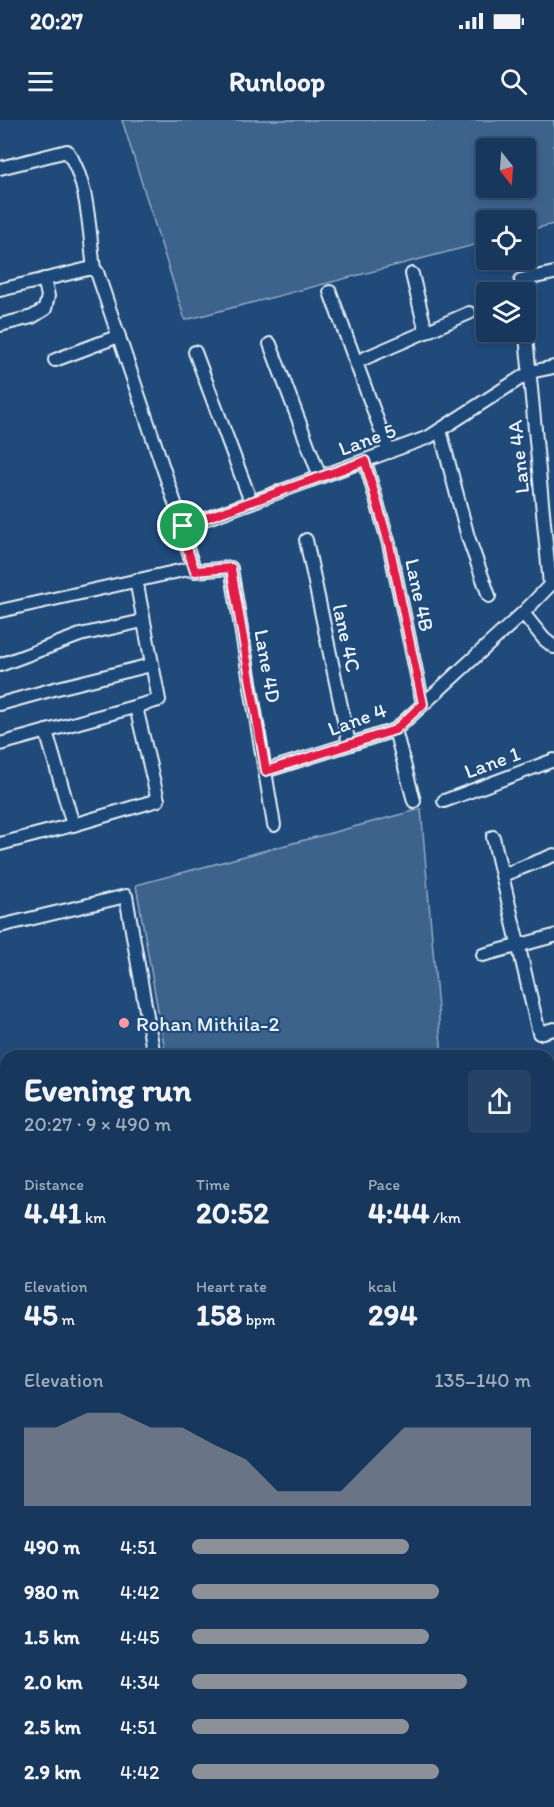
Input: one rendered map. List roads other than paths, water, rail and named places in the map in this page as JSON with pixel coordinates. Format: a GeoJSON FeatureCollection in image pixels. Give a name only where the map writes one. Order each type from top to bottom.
{"type":"FeatureCollection","features":[{"type":"Feature","properties":{"kind":"street"},"geometry":{"type":"LineString","coordinates":[[0,168],[67,151],[74,161],[82,183],[94,269],[97,272],[183,526],[186,545],[195,571]]}},
{"type":"Feature","properties":{"kind":"street"},"geometry":{"type":"LineString","coordinates":[[0,290],[94,269]]}},
{"type":"Feature","properties":{"kind":"street"},"geometry":{"type":"LineString","coordinates":[[531,282],[554,273]]}},
{"type":"Feature","properties":{"kind":"street"},"geometry":{"type":"LineString","coordinates":[[412,274],[426,332]]}},
{"type":"Feature","properties":{"kind":"street"},"geometry":{"type":"LineString","coordinates":[[0,325],[32,317],[45,309],[48,296],[44,279]]}},
{"type":"Feature","properties":{"kind":"street"},"geometry":{"type":"LineString","coordinates":[[330,292],[389,452]]}},
{"type":"Feature","properties":{"kind":"street"},"geometry":{"type":"LineString","coordinates":[[356,363],[469,313]]}},
{"type":"Feature","properties":{"kind":"street"},"geometry":{"type":"LineString","coordinates":[[55,360],[119,336]]}},
{"type":"Feature","properties":{"kind":"street","name":"Lane 4A"},"geometry":{"type":"LineString","coordinates":[[527,342],[552,583]]}},
{"type":"Feature","properties":{"kind":"street"},"geometry":{"type":"LineString","coordinates":[[270,344],[320,477]]}},
{"type":"Feature","properties":{"kind":"street"},"geometry":{"type":"LineString","coordinates":[[195,352],[251,502]]}},
{"type":"Feature","properties":{"kind":"street","name":"Lane 5"},"geometry":{"type":"LineString","coordinates":[[183,526],[429,437],[530,372],[554,367]]}},
{"type":"Feature","properties":{"kind":"street"},"geometry":{"type":"LineString","coordinates":[[441,430],[468,537],[489,596]]}},
{"type":"Feature","properties":{"kind":"street","name":"Lane 4B"},"geometry":{"type":"LineString","coordinates":[[365,461],[389,544],[423,704]]}},
{"type":"Feature","properties":{"kind":"street","name":"lane 4C"},"geometry":{"type":"LineString","coordinates":[[306,540],[349,744]]}},
{"type":"Feature","properties":{"kind":"street","name":"Lane 4D"},"geometry":{"type":"LineString","coordinates":[[195,571],[231,568],[266,771]]}},
{"type":"Feature","properties":{"kind":"street"},"geometry":{"type":"LineString","coordinates":[[0,611],[188,569],[195,571]]}},
{"type":"Feature","properties":{"kind":"street"},"geometry":{"type":"LineString","coordinates":[[0,744],[159,700],[136,580]]}},
{"type":"Feature","properties":{"kind":"street","name":"Lane 4"},"geometry":{"type":"LineString","coordinates":[[266,771],[395,730],[523,613],[552,583]]}},
{"type":"Feature","properties":{"kind":"street"},"geometry":{"type":"LineString","coordinates":[[523,613],[554,648]]}},
{"type":"Feature","properties":{"kind":"street"},"geometry":{"type":"LineString","coordinates":[[0,665],[80,635],[143,621]]}},
{"type":"Feature","properties":{"kind":"street"},"geometry":{"type":"LineString","coordinates":[[0,704],[151,665]]}},
{"type":"Feature","properties":{"kind":"street"},"geometry":{"type":"LineString","coordinates":[[0,843],[158,800],[136,707]]}},
{"type":"Feature","properties":{"kind":"street"},"geometry":{"type":"LineString","coordinates":[[395,730],[414,801]]}},
{"type":"Feature","properties":{"kind":"street"},"geometry":{"type":"LineString","coordinates":[[46,732],[72,825]]}},
{"type":"Feature","properties":{"kind":"street","name":"Lane 1"},"geometry":{"type":"LineString","coordinates":[[444,801],[554,760]]}},
{"type":"Feature","properties":{"kind":"street"},"geometry":{"type":"LineString","coordinates":[[266,771],[274,825]]}},
{"type":"Feature","properties":{"kind":"street"},"geometry":{"type":"LineString","coordinates":[[493,837],[539,1033],[554,1029]]}},
{"type":"Feature","properties":{"kind":"street"},"geometry":{"type":"LineString","coordinates":[[503,875],[554,855]]}},
{"type":"Feature","properties":{"kind":"street"},"geometry":{"type":"LineString","coordinates":[[0,926],[126,896],[153,1050]]}},
{"type":"Feature","properties":{"kind":"street"},"geometry":{"type":"LineString","coordinates":[[483,955],[554,936]]}},
{"type":"Feature","properties":{"kind":"place","name":"Rohan Mithila-2"},"geometry":{"type":"Point","coordinates":[124,1023]}}]}
